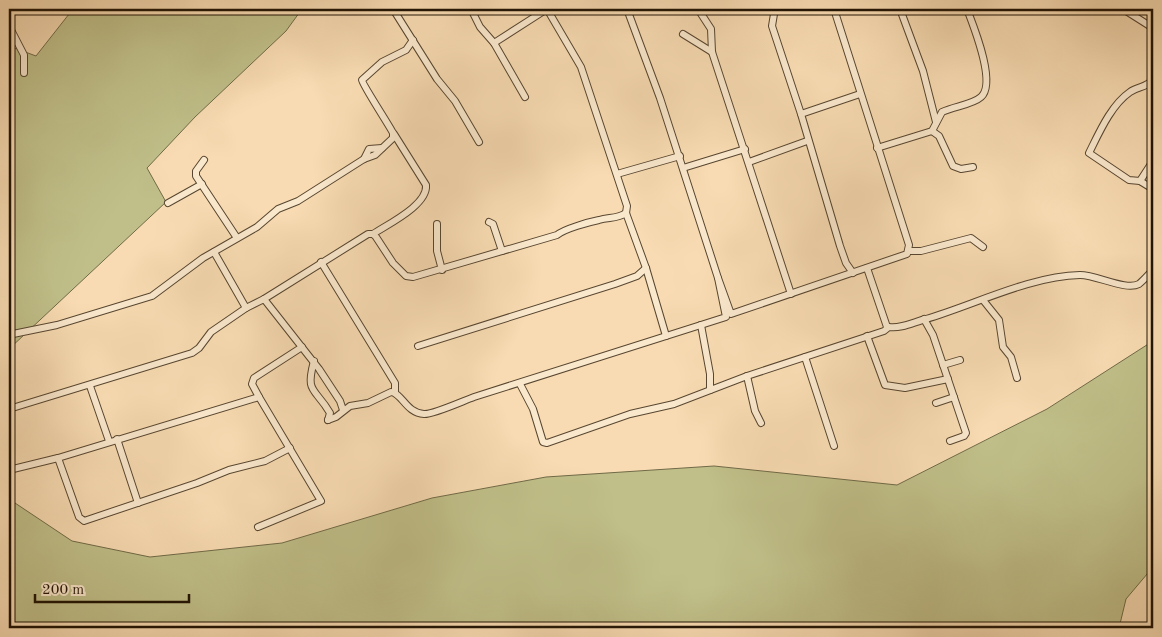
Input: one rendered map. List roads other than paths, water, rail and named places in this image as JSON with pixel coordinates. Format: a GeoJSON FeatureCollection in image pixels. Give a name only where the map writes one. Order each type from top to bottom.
{"type":"FeatureCollection","features":[{"type":"Feature","properties":{"kind":"street"},"geometry":{"type":"LineString","coordinates":[[393,9],[437,79],[455,100],[479,142]]}},
{"type":"Feature","properties":{"kind":"street"},"geometry":{"type":"LineString","coordinates":[[471,9],[480,27],[494,43],[525,97]]}},
{"type":"Feature","properties":{"kind":"street"},"geometry":{"type":"LineString","coordinates":[[494,43],[547,9],[581,67],[617,174],[627,206],[626,213],[646,268],[666,336]]}},
{"type":"Feature","properties":{"kind":"street"},"geometry":{"type":"LineString","coordinates":[[626,9],[680,156],[731,314],[903,257],[909,252],[921,251],[971,238],[983,247]]}},
{"type":"Feature","properties":{"kind":"street"},"geometry":{"type":"LineString","coordinates":[[698,9],[711,29],[712,52],[791,294]]}},
{"type":"Feature","properties":{"kind":"street"},"geometry":{"type":"LineString","coordinates":[[772,9],[774,14],[772,26],[801,114],[807,141],[840,246],[846,263],[853,273]]}},
{"type":"Feature","properties":{"kind":"street"},"geometry":{"type":"LineString","coordinates":[[834,9],[909,246],[909,252]]}},
{"type":"Feature","properties":{"kind":"street"},"geometry":{"type":"LineString","coordinates":[[900,9],[923,71],[937,123]]}},
{"type":"Feature","properties":{"kind":"street"},"geometry":{"type":"LineString","coordinates":[[877,148],[932,131],[942,112],[980,98],[985,92],[985,65],[966,9]]}},
{"type":"Feature","properties":{"kind":"street"},"geometry":{"type":"LineString","coordinates":[[1123,9],[1153,28]]}},
{"type":"Feature","properties":{"kind":"street"},"geometry":{"type":"LineString","coordinates":[[9,26],[24,55],[24,73]]}},
{"type":"Feature","properties":{"kind":"street"},"geometry":{"type":"LineString","coordinates":[[682,34],[712,52]]}},
{"type":"Feature","properties":{"kind":"street"},"geometry":{"type":"LineString","coordinates":[[9,409],[90,386],[192,353],[199,348],[211,332],[246,308],[264,299],[321,262],[373,234],[419,203],[427,191],[426,185],[393,133],[374,98],[362,82],[382,62],[406,50],[413,40]]}},
{"type":"Feature","properties":{"kind":"street"},"geometry":{"type":"LineString","coordinates":[[1153,80],[1149,85],[1130,91],[1120,102],[1102,127],[1088,153],[1129,180],[1140,181],[1153,190]]}},
{"type":"Feature","properties":{"kind":"street"},"geometry":{"type":"LineString","coordinates":[[801,114],[860,94]]}},
{"type":"Feature","properties":{"kind":"street"},"geometry":{"type":"LineString","coordinates":[[932,131],[939,136],[953,166],[961,169],[973,167]]}},
{"type":"Feature","properties":{"kind":"street"},"geometry":{"type":"LineString","coordinates":[[13,334],[57,325],[145,299],[214,252],[257,227],[278,209],[298,202],[364,159],[375,155],[393,138],[393,133]]}},
{"type":"Feature","properties":{"kind":"street"},"geometry":{"type":"LineString","coordinates":[[749,162],[807,141]]}},
{"type":"Feature","properties":{"kind":"street"},"geometry":{"type":"LineString","coordinates":[[683,168],[745,149]]}},
{"type":"Feature","properties":{"kind":"street"},"geometry":{"type":"LineString","coordinates":[[617,174],[680,156]]}},
{"type":"Feature","properties":{"kind":"street"},"geometry":{"type":"LineString","coordinates":[[204,160],[196,171],[202,184],[237,238]]}},
{"type":"Feature","properties":{"kind":"street"},"geometry":{"type":"LineString","coordinates":[[1140,181],[1153,161]]}},
{"type":"Feature","properties":{"kind":"street"},"geometry":{"type":"LineString","coordinates":[[168,203],[202,184]]}},
{"type":"Feature","properties":{"kind":"street"},"geometry":{"type":"LineString","coordinates":[[373,234],[393,263],[406,276],[413,277],[442,270],[597,220],[619,218],[626,213]]}},
{"type":"Feature","properties":{"kind":"street"},"geometry":{"type":"LineString","coordinates":[[489,222],[493,224],[502,251]]}},
{"type":"Feature","properties":{"kind":"street"},"geometry":{"type":"LineString","coordinates":[[437,224],[437,251],[442,270]]}},
{"type":"Feature","properties":{"kind":"street"},"geometry":{"type":"LineString","coordinates":[[214,252],[246,308]]}},
{"type":"Feature","properties":{"kind":"street"},"geometry":{"type":"LineString","coordinates":[[321,262],[395,383],[394,392],[410,410],[426,415],[726,317],[718,278]]}},
{"type":"Feature","properties":{"kind":"street"},"geometry":{"type":"LineString","coordinates":[[418,346],[616,284],[637,276],[646,268]]}},
{"type":"Feature","properties":{"kind":"street"},"geometry":{"type":"LineString","coordinates":[[867,268],[887,327]]}},
{"type":"Feature","properties":{"kind":"street"},"geometry":{"type":"LineString","coordinates":[[520,384],[533,409],[540,438],[543,442],[547,443],[630,414],[674,404],[747,376],[884,331],[887,327],[902,326],[1035,282],[1078,275],[1096,276],[1122,286],[1132,287],[1140,283],[1153,270]]}},
{"type":"Feature","properties":{"kind":"street"},"geometry":{"type":"LineString","coordinates":[[264,299],[314,361],[340,401],[342,411]]}},
{"type":"Feature","properties":{"kind":"street"},"geometry":{"type":"LineString","coordinates":[[983,300],[999,320],[1003,347],[1011,357],[1018,378]]}},
{"type":"Feature","properties":{"kind":"street"},"geometry":{"type":"LineString","coordinates":[[924,319],[929,326],[966,433],[964,436],[950,441]]}},
{"type":"Feature","properties":{"kind":"street"},"geometry":{"type":"LineString","coordinates":[[701,325],[710,374],[710,390]]}},
{"type":"Feature","properties":{"kind":"street"},"geometry":{"type":"LineString","coordinates":[[867,336],[885,385],[905,388],[948,379]]}},
{"type":"Feature","properties":{"kind":"street"},"geometry":{"type":"LineString","coordinates":[[258,527],[321,501],[252,384],[254,378],[302,347]]}},
{"type":"Feature","properties":{"kind":"street"},"geometry":{"type":"LineString","coordinates":[[805,357],[834,446]]}},
{"type":"Feature","properties":{"kind":"street"},"geometry":{"type":"LineString","coordinates":[[943,365],[960,360]]}},
{"type":"Feature","properties":{"kind":"street"},"geometry":{"type":"LineString","coordinates":[[314,361],[309,378],[310,387],[312,391],[320,396],[330,413],[328,420],[350,406],[368,403],[381,395],[394,392]]}},
{"type":"Feature","properties":{"kind":"street"},"geometry":{"type":"LineString","coordinates":[[747,376],[755,411],[761,423]]}},
{"type":"Feature","properties":{"kind":"street"},"geometry":{"type":"LineString","coordinates":[[90,386],[109,441]]}},
{"type":"Feature","properties":{"kind":"street"},"geometry":{"type":"LineString","coordinates":[[9,470],[58,458],[259,397]]}},
{"type":"Feature","properties":{"kind":"street"},"geometry":{"type":"LineString","coordinates":[[936,403],[954,397]]}},
{"type":"Feature","properties":{"kind":"street"},"geometry":{"type":"LineString","coordinates":[[340,401],[350,406]]}},
{"type":"Feature","properties":{"kind":"street"},"geometry":{"type":"LineString","coordinates":[[117,439],[138,503]]}},
{"type":"Feature","properties":{"kind":"street"},"geometry":{"type":"LineString","coordinates":[[58,458],[81,520],[138,503],[229,470],[265,461],[290,448]]}}]}
